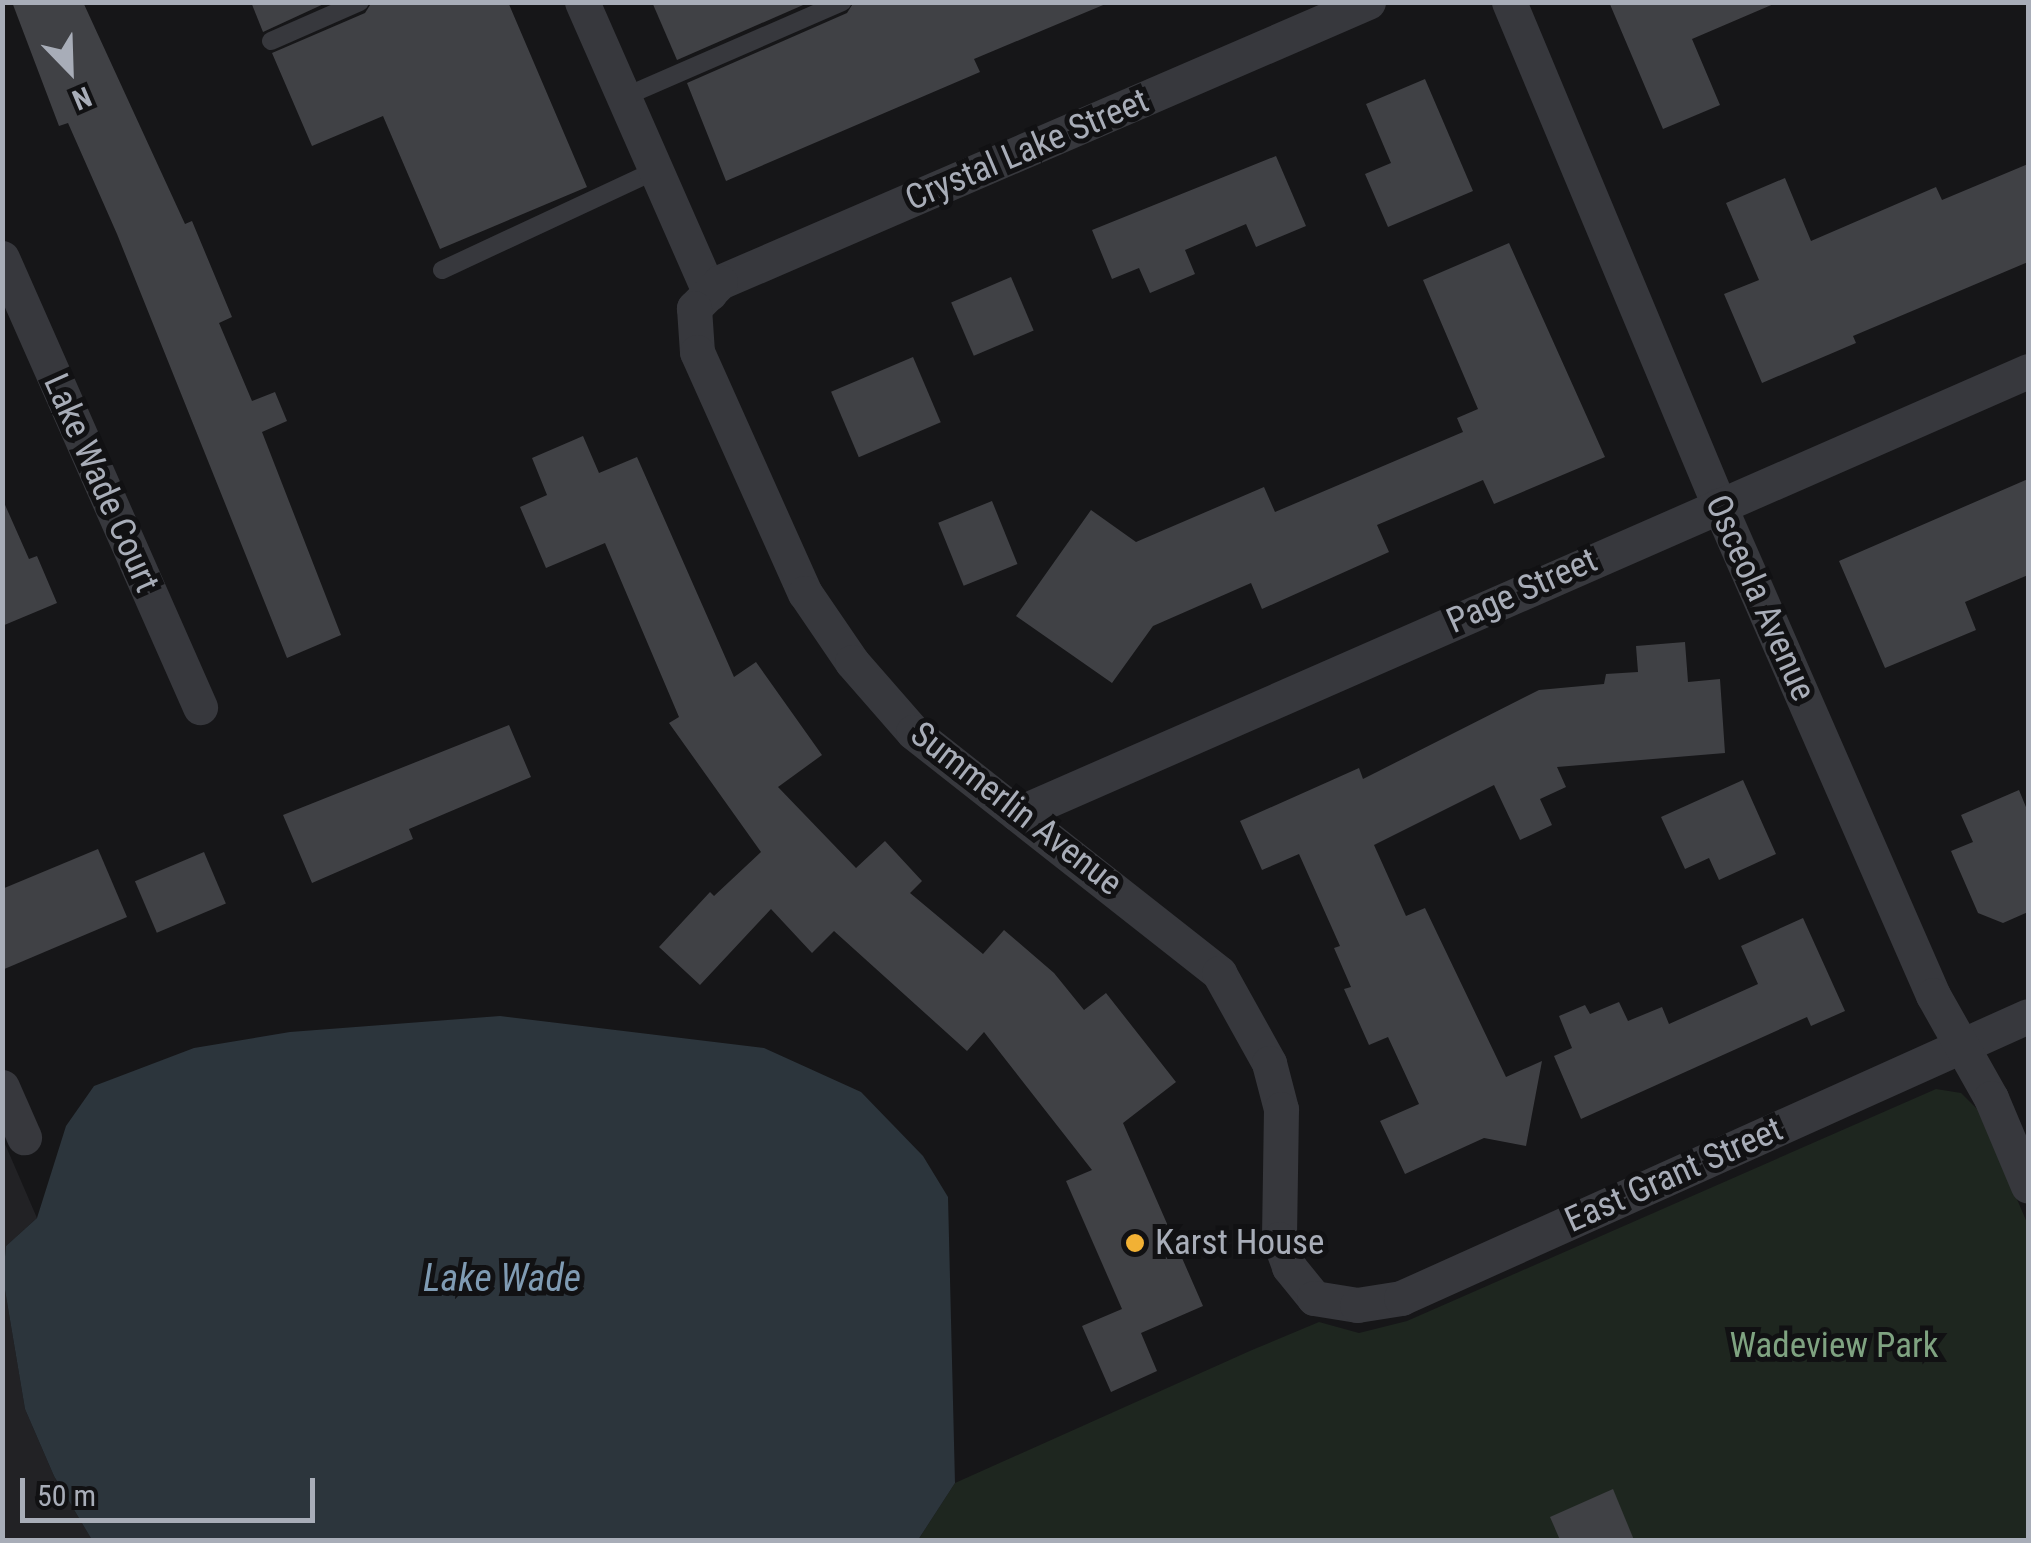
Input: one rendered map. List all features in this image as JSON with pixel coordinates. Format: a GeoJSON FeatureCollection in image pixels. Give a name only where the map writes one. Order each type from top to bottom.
{"type":"FeatureCollection","features":[{"type":"Feature","properties":{"kind":"street","name":"Summerlin Avenue"},"geometry":{"type":"LineString","coordinates":[[582,2],[656,170],[702,301],[698,352],[805,593],[852,662],[914,732],[1188,943],[1219,973],[1250,1022],[1282,1109],[1279,1239],[1289,1267],[1314,1298]]}},
{"type":"Feature","properties":{"kind":"street","name":"Crystal Lake Street"},"geometry":{"type":"LineString","coordinates":[[702,301],[720,282],[1368,2]]}},
{"type":"Feature","properties":{"kind":"street","name":"Osceola Avenue"},"geometry":{"type":"LineString","coordinates":[[1509,2],[1718,505],[1960,1046],[2028,1186]]}},
{"type":"Feature","properties":{"kind":"street","name":"Lake Wade Court"},"geometry":{"type":"LineString","coordinates":[[2,258],[200,707]]}},
{"type":"Feature","properties":{"kind":"street","name":"Page Street"},"geometry":{"type":"LineString","coordinates":[[1017,814],[2028,371]]}},
{"type":"Feature","properties":{"kind":"street","name":"East Grant Street"},"geometry":{"type":"LineString","coordinates":[[1314,1298],[1356,1305],[1400,1298],[2028,1016]]}},
{"type":"Feature","properties":{"kind":"street"},"geometry":{"type":"LineString","coordinates":[[2,1087],[24,1138]]}},
{"type":"Feature","properties":{"kind":"lane"},"geometry":{"type":"LineString","coordinates":[[270,42],[360,2]]}},
{"type":"Feature","properties":{"kind":"lane"},"geometry":{"type":"LineString","coordinates":[[624,97],[842,2]]}},
{"type":"Feature","properties":{"kind":"lane"},"geometry":{"type":"LineString","coordinates":[[442,270],[656,170]]}},
{"type":"Feature","properties":{"kind":"shaded area"},"geometry":{"type":"Polygon","coordinates":[[[2,1137],[37,1218],[6,1246],[3,1278],[25,1409],[54,1476],[92,1540],[3,1540],[2,1137]]]}},
{"type":"Feature","properties":{"kind":"green space","name":"Wadeview Park"},"geometry":{"type":"Polygon","coordinates":[[[1936,1089],[1961,1093],[1980,1112],[2028,1225],[2028,1540],[918,1540],[955,1483],[1252,1350],[1319,1322],[1359,1333],[1407,1321],[1936,1089]]]}},
{"type":"Feature","properties":{"kind":"water","name":"Lake Wade"},"geometry":{"type":"Polygon","coordinates":[[[500,1016],[764,1048],[861,1092],[923,1156],[948,1197],[955,1483],[918,1540],[92,1540],[54,1476],[25,1409],[3,1278],[6,1246],[37,1218],[66,1126],[94,1086],[194,1048],[290,1032],[500,1016]]]}},
{"type":"Feature","properties":{"kind":"building"},"geometry":{"type":"Polygon","coordinates":[[[12,2],[83,2],[185,224],[192,221],[232,317],[219,323],[252,401],[275,392],[287,421],[262,432],[341,635],[287,658],[117,234],[68,123],[59,126],[12,2]]]}},
{"type":"Feature","properties":{"kind":"building"},"geometry":{"type":"Polygon","coordinates":[[[251,2],[328,2],[263,32],[251,2]]]}},
{"type":"Feature","properties":{"kind":"building"},"geometry":{"type":"Polygon","coordinates":[[[372,2],[508,2],[587,187],[440,249],[383,116],[312,146],[272,53],[365,13],[372,2]]]}},
{"type":"Feature","properties":{"kind":"building"},"geometry":{"type":"Polygon","coordinates":[[[652,2],[810,2],[677,60],[652,2]]]}},
{"type":"Feature","properties":{"kind":"building"},"geometry":{"type":"Polygon","coordinates":[[[854,2],[1108,3],[974,59],[980,72],[726,181],[687,83],[847,13],[854,2]]]}},
{"type":"Feature","properties":{"kind":"building"},"geometry":{"type":"Polygon","coordinates":[[[1609,2],[1776,3],[1692,39],[1720,105],[1663,129],[1609,2]]]}},
{"type":"Feature","properties":{"kind":"building"},"geometry":{"type":"Polygon","coordinates":[[[1425,79],[1473,191],[1388,227],[1365,174],[1391,163],[1366,104],[1425,79]]]}},
{"type":"Feature","properties":{"kind":"building"},"geometry":{"type":"Polygon","coordinates":[[[1276,156],[1306,226],[1256,247],[1246,224],[1185,250],[1195,274],[1150,293],[1139,268],[1112,279],[1092,230],[1276,156]]]}},
{"type":"Feature","properties":{"kind":"building"},"geometry":{"type":"Polygon","coordinates":[[[2028,164],[2028,262],[1853,336],[1856,343],[1762,383],[1724,294],[1759,280],[1726,203],[1785,178],[1811,241],[1936,187],[1942,200],[2028,164]]]}},
{"type":"Feature","properties":{"kind":"building"},"geometry":{"type":"Polygon","coordinates":[[[1509,243],[1605,457],[1494,504],[1483,480],[1377,525],[1389,552],[1262,609],[1251,583],[1153,626],[1112,683],[1016,616],[1091,510],[1136,542],[1264,487],[1275,512],[1463,432],[1457,418],[1478,409],[1423,280],[1509,243]]]}},
{"type":"Feature","properties":{"kind":"building"},"geometry":{"type":"Polygon","coordinates":[[[1011,277],[1034,330],[974,356],[951,302],[1011,277]]]}},
{"type":"Feature","properties":{"kind":"building"},"geometry":{"type":"Polygon","coordinates":[[[913,357],[941,422],[859,457],[831,392],[913,357]]]}},
{"type":"Feature","properties":{"kind":"building"},"geometry":{"type":"Polygon","coordinates":[[[583,436],[599,473],[637,457],[734,677],[756,662],[822,755],[778,787],[856,868],[885,841],[922,881],[910,893],[983,954],[1004,930],[1054,973],[1084,1010],[1106,993],[1176,1082],[1123,1123],[1203,1306],[1141,1333],[1157,1371],[1111,1392],[1082,1326],[1122,1309],[1066,1181],[1092,1170],[984,1032],[967,1051],[834,931],[812,953],[771,909],[700,985],[659,947],[710,892],[714,896],[761,852],[669,723],[679,717],[605,543],[546,568],[520,507],[547,495],[532,458],[583,436]]]}},
{"type":"Feature","properties":{"kind":"building"},"geometry":{"type":"Polygon","coordinates":[[[2028,479],[2028,575],[1965,602],[1976,630],[1885,668],[1839,561],[2028,479]]]}},
{"type":"Feature","properties":{"kind":"building"},"geometry":{"type":"Polygon","coordinates":[[[2,498],[29,559],[37,556],[57,603],[2,626],[2,498]]]}},
{"type":"Feature","properties":{"kind":"building"},"geometry":{"type":"Polygon","coordinates":[[[992,501],[1017,564],[964,586],[938,523],[992,501]]]}},
{"type":"Feature","properties":{"kind":"building"},"geometry":{"type":"Polygon","coordinates":[[[1685,642],[1688,682],[1720,679],[1725,753],[1557,767],[1566,787],[1540,799],[1552,825],[1520,840],[1494,785],[1374,845],[1406,916],[1425,908],[1506,1077],[1542,1061],[1526,1146],[1484,1138],[1405,1174],[1380,1121],[1419,1104],[1388,1037],[1369,1045],[1344,989],[1351,987],[1334,948],[1340,946],[1299,854],[1262,870],[1240,821],[1359,768],[1363,779],[1539,690],[1604,684],[1606,674],[1638,672],[1636,646],[1685,642]]]}},
{"type":"Feature","properties":{"kind":"building"},"geometry":{"type":"Polygon","coordinates":[[[509,725],[531,777],[409,829],[413,839],[312,883],[283,815],[509,725]]]}},
{"type":"Feature","properties":{"kind":"building"},"geometry":{"type":"Polygon","coordinates":[[[1743,780],[1776,854],[1719,880],[1709,858],[1685,869],[1661,817],[1743,780]]]}},
{"type":"Feature","properties":{"kind":"building"},"geometry":{"type":"Polygon","coordinates":[[[2019,790],[2028,812],[2028,912],[2003,923],[1978,913],[1951,851],[1973,842],[1961,815],[2019,790]]]}},
{"type":"Feature","properties":{"kind":"building"},"geometry":{"type":"Polygon","coordinates":[[[98,849],[127,917],[2,970],[2,889],[98,849]]]}},
{"type":"Feature","properties":{"kind":"building"},"geometry":{"type":"Polygon","coordinates":[[[204,852],[226,904],[157,933],[135,881],[204,852]]]}},
{"type":"Feature","properties":{"kind":"building"},"geometry":{"type":"Polygon","coordinates":[[[1803,918],[1845,1011],[1811,1026],[1807,1017],[1581,1119],[1554,1056],[1572,1048],[1559,1016],[1585,1005],[1590,1014],[1619,1002],[1628,1021],[1662,1007],[1669,1024],[1758,984],[1741,946],[1803,918]]]}},
{"type":"Feature","properties":{"kind":"building"},"geometry":{"type":"Polygon","coordinates":[[[1613,1489],[1634,1540],[1560,1540],[1550,1517],[1613,1489]]]}},
{"type":"Feature","properties":{"kind":"place","name":"Karst House"},"geometry":{"type":"Point","coordinates":[1135,1243]}}]}
